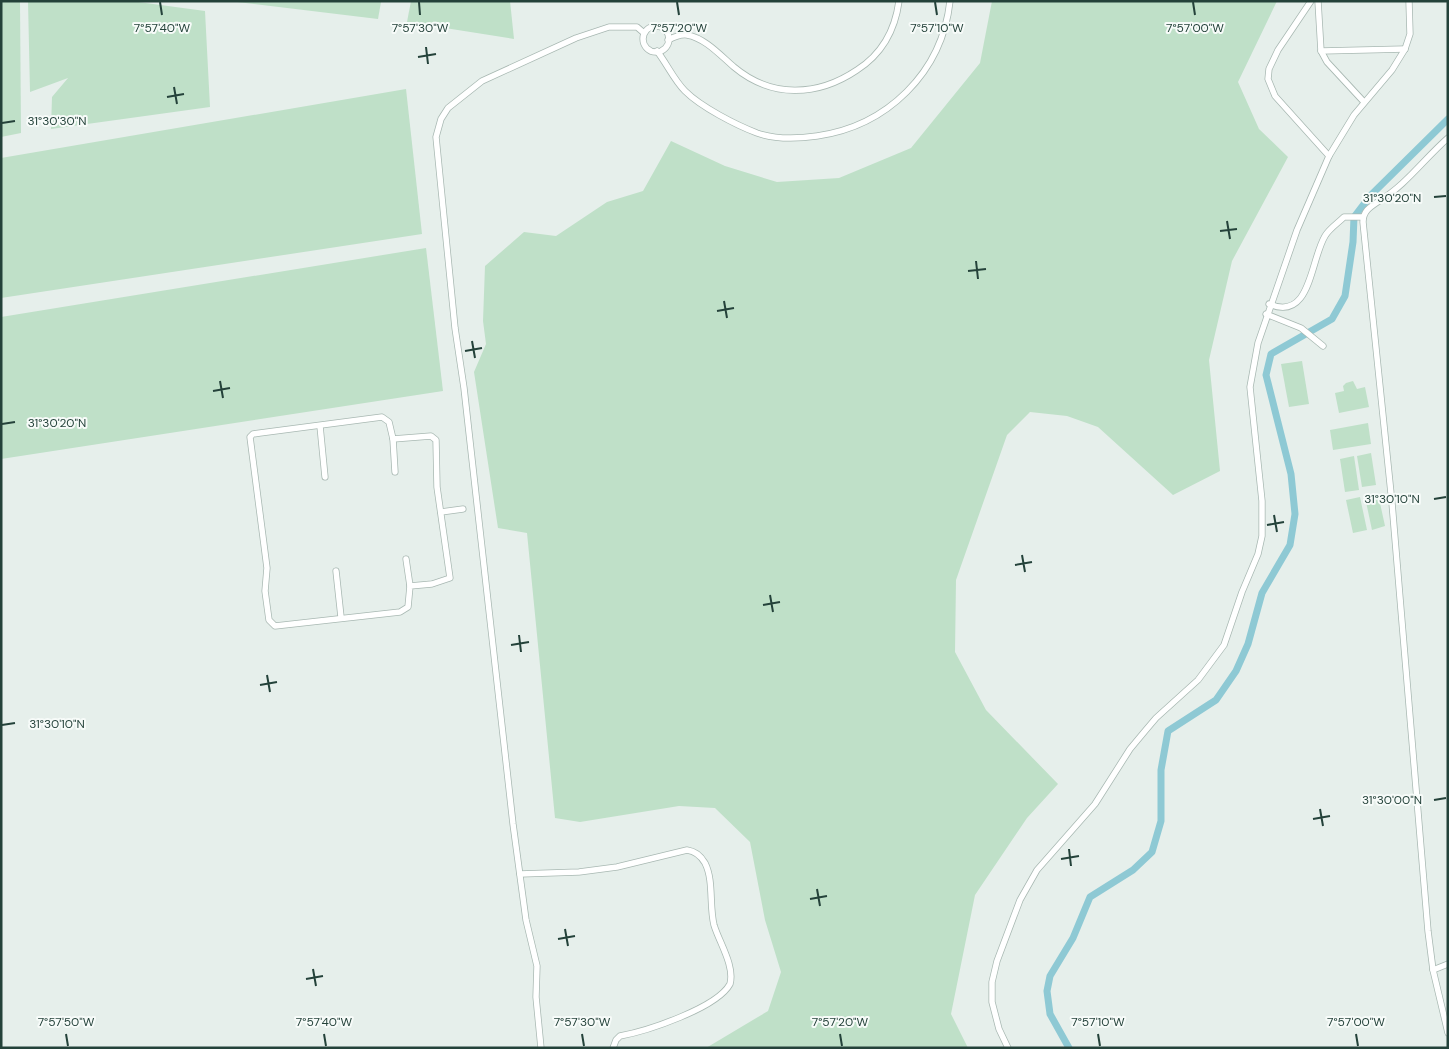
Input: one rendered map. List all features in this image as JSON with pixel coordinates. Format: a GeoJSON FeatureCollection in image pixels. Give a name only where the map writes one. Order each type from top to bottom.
{"type":"FeatureCollection","features":[{"type":"Feature","properties":{"kind":"street"},"geometry":{"type":"LineString","coordinates":[[668,40],[678,35],[693,37],[708,45],[735,68],[761,85],[787,91],[814,90],[847,77],[874,56],[886,42],[899,1]]}},
{"type":"Feature","properties":{"kind":"street"},"geometry":{"type":"LineString","coordinates":[[657,51],[666,46],[668,40],[666,31],[659,26],[651,27],[644,33],[643,40],[646,47],[657,51],[689,94],[756,133],[774,138],[793,139],[834,134],[871,118],[896,104],[909,91],[924,72],[943,32],[950,1]]}},
{"type":"Feature","properties":{"kind":"street"},"geometry":{"type":"LineString","coordinates":[[1311,1],[1272,61],[1268,79],[1275,96],[1329,156]]}},
{"type":"Feature","properties":{"kind":"street"},"geometry":{"type":"LineString","coordinates":[[1318,1],[1321,51],[1328,62],[1364,102]]}},
{"type":"Feature","properties":{"kind":"street"},"geometry":{"type":"LineString","coordinates":[[1008,1048],[999,1029],[992,1002],[992,982],[997,960],[1020,900],[1037,870],[1062,839],[1095,804],[1130,749],[1156,718],[1198,680],[1219,654],[1258,554],[1264,521],[1250,378],[1266,314],[1297,230],[1329,156],[1348,123],[1392,70],[1405,49],[1410,34],[1409,1]]}},
{"type":"Feature","properties":{"kind":"street"},"geometry":{"type":"LineString","coordinates":[[541,1048],[536,998],[537,966],[528,929],[520,874],[455,328],[436,138],[441,119],[448,108],[465,92],[482,81],[576,38],[609,27],[637,27],[644,33]]}},
{"type":"Feature","properties":{"kind":"street"},"geometry":{"type":"LineString","coordinates":[[1321,51],[1405,49]]}},
{"type":"Feature","properties":{"kind":"street"},"geometry":{"type":"LineString","coordinates":[[1448,138],[1398,188],[1371,206],[1363,217],[1392,503],[1432,970],[1446,1019],[1448,1033]]}},
{"type":"Feature","properties":{"kind":"street"},"geometry":{"type":"LineString","coordinates":[[1269,304],[1280,308],[1290,308],[1302,298],[1325,236],[1344,217],[1363,217]]}},
{"type":"Feature","properties":{"kind":"street"},"geometry":{"type":"LineString","coordinates":[[1266,314],[1301,328],[1324,346]]}},
{"type":"Feature","properties":{"kind":"street"},"geometry":{"type":"LineString","coordinates":[[394,472],[393,440],[390,422],[382,417],[253,434],[249,440],[257,482],[267,568],[265,592],[269,620],[275,626],[341,617],[400,612],[408,607],[410,586],[406,559]]}},
{"type":"Feature","properties":{"kind":"street"},"geometry":{"type":"LineString","coordinates":[[320,426],[324,477]]}},
{"type":"Feature","properties":{"kind":"street"},"geometry":{"type":"LineString","coordinates":[[393,440],[431,436],[436,440],[437,487],[450,578],[432,584],[410,586]]}},
{"type":"Feature","properties":{"kind":"street"},"geometry":{"type":"LineString","coordinates":[[441,512],[463,509]]}},
{"type":"Feature","properties":{"kind":"street"},"geometry":{"type":"LineString","coordinates":[[336,571],[341,617]]}},
{"type":"Feature","properties":{"kind":"street"},"geometry":{"type":"LineString","coordinates":[[520,874],[578,872],[617,867],[684,850],[694,852],[705,863],[709,877],[712,917],[731,974],[730,984],[720,995],[676,1020],[659,1027],[620,1036],[613,1048]]}},
{"type":"Feature","properties":{"kind":"street"},"geometry":{"type":"LineString","coordinates":[[1432,970],[1448,964]]}},
{"type":"Feature","properties":{"kind":"green space"},"geometry":{"type":"Polygon","coordinates":[[[1,1],[20,1],[21,133],[1,137],[1,1]]]}},
{"type":"Feature","properties":{"kind":"green space"},"geometry":{"type":"Polygon","coordinates":[[[28,1],[131,1],[205,11],[210,107],[51,129],[52,97],[68,78],[30,92],[28,1]]]}},
{"type":"Feature","properties":{"kind":"green space"},"geometry":{"type":"Polygon","coordinates":[[[229,1],[379,1],[381,2],[378,19],[229,1]]]}},
{"type":"Feature","properties":{"kind":"green space"},"geometry":{"type":"Polygon","coordinates":[[[411,1],[510,1],[514,39],[407,22],[411,1]]]}},
{"type":"Feature","properties":{"kind":"green space"},"geometry":{"type":"Polygon","coordinates":[[[992,1],[1277,1],[1238,82],[1259,129],[1288,157],[1232,261],[1209,360],[1220,471],[1173,495],[1098,427],[1067,416],[1030,412],[1007,435],[956,580],[955,652],[986,710],[1058,784],[1027,818],[975,895],[951,1014],[968,1048],[706,1048],[768,1011],[781,972],[765,920],[750,842],[715,808],[679,806],[580,822],[555,818],[527,533],[498,528],[474,372],[486,344],[483,321],[485,266],[524,232],[556,236],[607,202],[643,191],[671,141],[725,166],[777,182],[839,178],[911,148],[980,63],[992,1]]]}},
{"type":"Feature","properties":{"kind":"green space"},"geometry":{"type":"Polygon","coordinates":[[[406,89],[422,234],[1,298],[1,158],[406,89]]]}},
{"type":"Feature","properties":{"kind":"green space"},"geometry":{"type":"Polygon","coordinates":[[[426,248],[443,391],[1,459],[1,317],[426,248]]]}},
{"type":"Feature","properties":{"kind":"green space"},"geometry":{"type":"Polygon","coordinates":[[[1302,361],[1309,404],[1289,407],[1281,364],[1302,361]]]}},
{"type":"Feature","properties":{"kind":"green space"},"geometry":{"type":"Polygon","coordinates":[[[1353,381],[1357,389],[1365,387],[1369,407],[1339,413],[1335,393],[1344,391],[1343,386],[1353,381]]]}},
{"type":"Feature","properties":{"kind":"green space"},"geometry":{"type":"Polygon","coordinates":[[[1368,423],[1371,444],[1333,450],[1330,430],[1368,423]]]}},
{"type":"Feature","properties":{"kind":"green space"},"geometry":{"type":"Polygon","coordinates":[[[1371,453],[1376,485],[1362,487],[1357,456],[1371,453]]]}},
{"type":"Feature","properties":{"kind":"green space"},"geometry":{"type":"Polygon","coordinates":[[[1354,456],[1359,490],[1345,492],[1340,459],[1354,456]]]}},
{"type":"Feature","properties":{"kind":"green space"},"geometry":{"type":"Polygon","coordinates":[[[1378,494],[1385,526],[1372,530],[1365,497],[1378,494]]]}},
{"type":"Feature","properties":{"kind":"green space"},"geometry":{"type":"Polygon","coordinates":[[[1360,497],[1367,530],[1353,533],[1346,500],[1360,497]]]}},
{"type":"Feature","properties":{"kind":"waterway"},"geometry":{"type":"LineString","coordinates":[[1069,1048],[1050,1014],[1047,991],[1050,976],[1073,938],[1090,897],[1133,870],[1152,852],[1161,821],[1161,770],[1168,731],[1216,700],[1236,671],[1248,644],[1262,593],[1290,545],[1295,514],[1291,474],[1266,375],[1271,354],[1332,319],[1345,296],[1353,242],[1354,217],[1370,196],[1448,119]]}}]}
